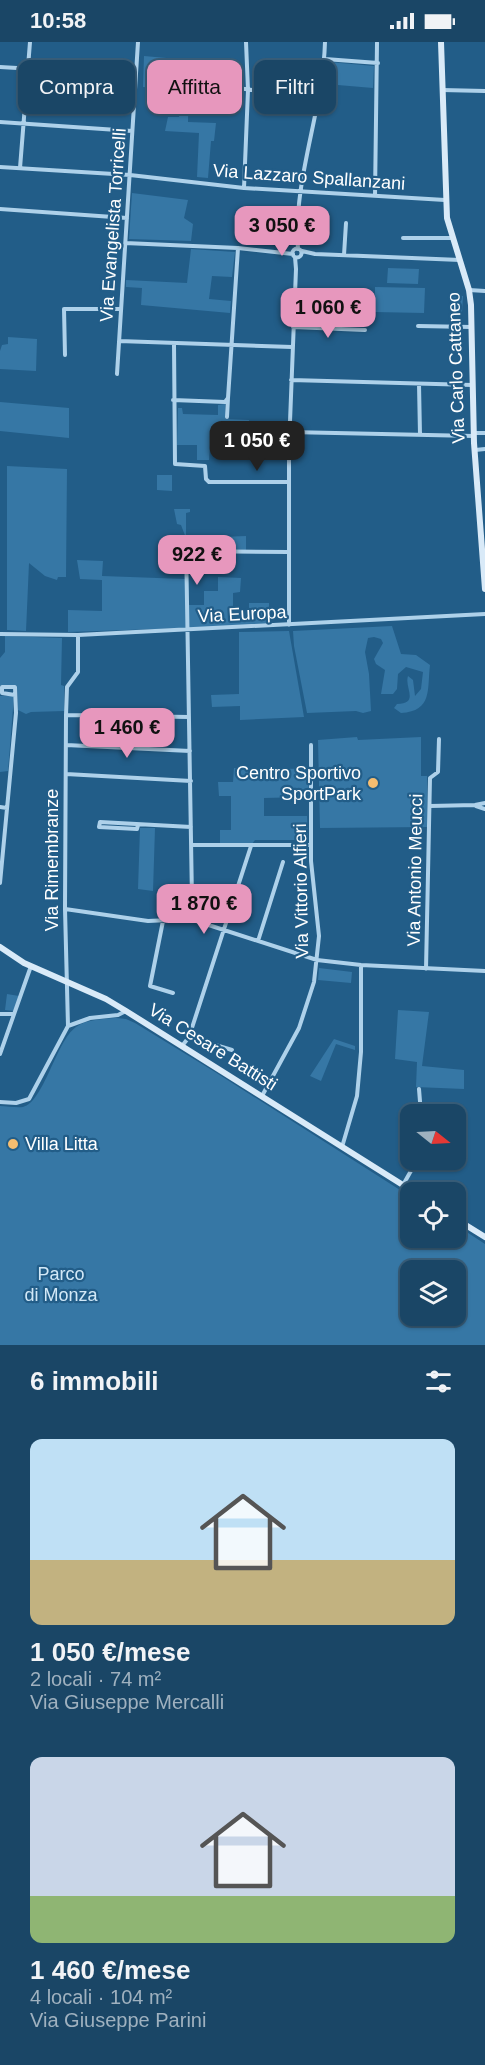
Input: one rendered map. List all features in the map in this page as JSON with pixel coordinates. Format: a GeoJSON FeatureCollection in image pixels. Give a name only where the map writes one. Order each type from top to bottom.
{"type":"FeatureCollection","features":[{"type":"Feature","properties":{"kind":"street"},"geometry":{"type":"LineString","coordinates":[[29,60],[30,42]]}},
{"type":"Feature","properties":{"kind":"street","name":"Via Evangelista Torricelli"},"geometry":{"type":"LineString","coordinates":[[117,374],[138,42]]}},
{"type":"Feature","properties":{"kind":"street"},"geometry":{"type":"LineString","coordinates":[[244,188],[248,90],[246,42]]}},
{"type":"Feature","properties":{"kind":"street"},"geometry":{"type":"LineString","coordinates":[[325,42],[324,58],[378,63]]}},
{"type":"Feature","properties":{"kind":"street","name":"Via Carlo Cattaneo"},"geometry":{"type":"LineString","coordinates":[[441,42],[445,200],[448,225],[469,290],[472,327],[473,435],[485,589]]}},
{"type":"Feature","properties":{"kind":"street"},"geometry":{"type":"LineString","coordinates":[[375,196],[377,43]]}},
{"type":"Feature","properties":{"kind":"street"},"geometry":{"type":"LineString","coordinates":[[0,67],[18,68]]}},
{"type":"Feature","properties":{"kind":"street"},"geometry":{"type":"LineString","coordinates":[[193,82],[208,85],[207,95],[192,93],[193,82]]}},
{"type":"Feature","properties":{"kind":"street"},"geometry":{"type":"LineString","coordinates":[[242,89],[254,91]]}},
{"type":"Feature","properties":{"kind":"street"},"geometry":{"type":"LineString","coordinates":[[442,90],[485,91]]}},
{"type":"Feature","properties":{"kind":"street"},"geometry":{"type":"LineString","coordinates":[[20,168],[25,114]]}},
{"type":"Feature","properties":{"kind":"street"},"geometry":{"type":"LineString","coordinates":[[289,625],[290,380],[300,192],[315,114]]}},
{"type":"Feature","properties":{"kind":"street"},"geometry":{"type":"LineString","coordinates":[[0,122],[132,131]]}},
{"type":"Feature","properties":{"kind":"street","name":"Via Lazzaro Spallanzani"},"geometry":{"type":"LineString","coordinates":[[0,167],[130,175],[244,188],[445,200]]}},
{"type":"Feature","properties":{"kind":"street"},"geometry":{"type":"LineString","coordinates":[[0,209],[127,218]]}},
{"type":"Feature","properties":{"kind":"street"},"geometry":{"type":"LineString","coordinates":[[344,255],[346,223]]}},
{"type":"Feature","properties":{"kind":"street"},"geometry":{"type":"LineString","coordinates":[[403,238],[453,238]]}},
{"type":"Feature","properties":{"kind":"street"},"geometry":{"type":"LineString","coordinates":[[125,243],[238,248],[298,254],[460,260]]}},
{"type":"Feature","properties":{"kind":"street"},"geometry":{"type":"LineString","coordinates":[[227,417],[238,248]]}},
{"type":"Feature","properties":{"kind":"street"},"geometry":{"type":"LineString","coordinates":[[469,290],[485,291]]}},
{"type":"Feature","properties":{"kind":"street"},"geometry":{"type":"LineString","coordinates":[[65,355],[64,309],[121,309]]}},
{"type":"Feature","properties":{"kind":"street"},"geometry":{"type":"LineString","coordinates":[[418,326],[472,327]]}},
{"type":"Feature","properties":{"kind":"street"},"geometry":{"type":"LineString","coordinates":[[293,327],[365,330]]}},
{"type":"Feature","properties":{"kind":"street"},"geometry":{"type":"LineString","coordinates":[[119,341],[292,347]]}},
{"type":"Feature","properties":{"kind":"street"},"geometry":{"type":"LineString","coordinates":[[174,344],[175,464],[205,466],[207,481],[289,482]]}},
{"type":"Feature","properties":{"kind":"street"},"geometry":{"type":"LineString","coordinates":[[290,380],[473,385]]}},
{"type":"Feature","properties":{"kind":"street"},"geometry":{"type":"LineString","coordinates":[[419,384],[420,435]]}},
{"type":"Feature","properties":{"kind":"street"},"geometry":{"type":"LineString","coordinates":[[173,400],[225,402],[228,398]]}},
{"type":"Feature","properties":{"kind":"street"},"geometry":{"type":"LineString","coordinates":[[289,432],[420,435],[485,433]]}},
{"type":"Feature","properties":{"kind":"street"},"geometry":{"type":"LineString","coordinates":[[474,450],[485,449]]}},
{"type":"Feature","properties":{"kind":"street"},"geometry":{"type":"LineString","coordinates":[[476,480],[485,480]]}},
{"type":"Feature","properties":{"kind":"street"},"geometry":{"type":"LineString","coordinates":[[186,542],[192,845],[192,900],[187,919]]}},
{"type":"Feature","properties":{"kind":"street"},"geometry":{"type":"LineString","coordinates":[[185,551],[288,552]]}},
{"type":"Feature","properties":{"kind":"street","name":"Via Europa"},"geometry":{"type":"LineString","coordinates":[[0,633],[78,635],[485,614]]}},
{"type":"Feature","properties":{"kind":"street","name":"Via Rimembranze"},"geometry":{"type":"LineString","coordinates":[[68,1026],[65,980],[66,715],[67,687],[78,672],[78,635]]}},
{"type":"Feature","properties":{"kind":"street"},"geometry":{"type":"LineString","coordinates":[[0,883],[16,713],[15,695]]}},
{"type":"Feature","properties":{"kind":"street"},"geometry":{"type":"LineString","coordinates":[[66,715],[189,717]]}},
{"type":"Feature","properties":{"kind":"street","name":"Via Antonio Meucci"},"geometry":{"type":"LineString","coordinates":[[426,969],[430,778],[438,772],[439,739]]}},
{"type":"Feature","properties":{"kind":"street"},"geometry":{"type":"LineString","coordinates":[[66,745],[190,751]]}},
{"type":"Feature","properties":{"kind":"street","name":"Via Vittorio Alfieri"},"geometry":{"type":"LineString","coordinates":[[262,1096],[287,1053],[309,1003],[314,982],[319,936],[311,845],[312,746]]}},
{"type":"Feature","properties":{"kind":"street"},"geometry":{"type":"LineString","coordinates":[[66,774],[191,781]]}},
{"type":"Feature","properties":{"kind":"street"},"geometry":{"type":"LineString","coordinates":[[430,806],[485,803]]}},
{"type":"Feature","properties":{"kind":"street"},"geometry":{"type":"LineString","coordinates":[[475,805],[485,809]]}},
{"type":"Feature","properties":{"kind":"street"},"geometry":{"type":"LineString","coordinates":[[0,807],[7,808]]}},
{"type":"Feature","properties":{"kind":"street"},"geometry":{"type":"LineString","coordinates":[[138,825],[137,829],[100,828],[99,824],[100,822],[191,827]]}},
{"type":"Feature","properties":{"kind":"street"},"geometry":{"type":"LineString","coordinates":[[192,845],[311,845]]}},
{"type":"Feature","properties":{"kind":"street"},"geometry":{"type":"LineString","coordinates":[[182,1046],[189,1037],[251,846]]}},
{"type":"Feature","properties":{"kind":"street"},"geometry":{"type":"LineString","coordinates":[[258,941],[283,862]]}},
{"type":"Feature","properties":{"kind":"street"},"geometry":{"type":"LineString","coordinates":[[65,909],[148,921],[187,919],[317,960],[361,965],[485,971]]}},
{"type":"Feature","properties":{"kind":"street"},"geometry":{"type":"LineString","coordinates":[[163,921],[150,986],[173,993]]}},
{"type":"Feature","properties":{"kind":"street","name":"Via Cesare Battisti"},"geometry":{"type":"LineString","coordinates":[[0,947],[31,966],[76,985],[126,1011],[400,1183]]}},
{"type":"Feature","properties":{"kind":"street"},"geometry":{"type":"LineString","coordinates":[[342,1147],[357,1096],[361,1052],[361,965]]}},
{"type":"Feature","properties":{"kind":"street"},"geometry":{"type":"LineString","coordinates":[[0,1054],[31,966]]}},
{"type":"Feature","properties":{"kind":"street"},"geometry":{"type":"LineString","coordinates":[[68,1000],[76,985]]}},
{"type":"Feature","properties":{"kind":"street"},"geometry":{"type":"LineString","coordinates":[[0,1102],[16,1103],[29,1099],[68,1026],[90,1018],[118,1015],[126,1011]]}},
{"type":"Feature","properties":{"kind":"street"},"geometry":{"type":"LineString","coordinates":[[0,1014],[14,1014]]}},
{"type":"Feature","properties":{"kind":"street"},"geometry":{"type":"LineString","coordinates":[[189,1037],[232,1050]]}},
{"type":"Feature","properties":{"kind":"street"},"geometry":{"type":"LineString","coordinates":[[419,1089],[420,1104]]}},
{"type":"Feature","properties":{"kind":"street"},"geometry":{"type":"LineString","coordinates":[[466,1225],[485,1237]]}},
{"type":"Feature","properties":{"kind":"green space"},"geometry":{"type":"Polygon","coordinates":[[[144,56],[189,60],[147,60],[147,87],[143,87],[144,56]]]}},
{"type":"Feature","properties":{"kind":"green space"},"geometry":{"type":"Polygon","coordinates":[[[336,63],[374,66],[373,88],[336,85],[336,63]]]}},
{"type":"Feature","properties":{"kind":"green space"},"geometry":{"type":"Polygon","coordinates":[[[179,114],[188,114],[188,122],[216,123],[214,141],[211,141],[208,178],[197,177],[199,133],[165,131],[168,117],[179,117],[179,114]]]}},
{"type":"Feature","properties":{"kind":"green space"},"geometry":{"type":"Polygon","coordinates":[[[132,193],[188,200],[184,218],[193,224],[191,241],[129,239],[132,193]]]}},
{"type":"Feature","properties":{"kind":"green space"},"geometry":{"type":"Polygon","coordinates":[[[191,249],[235,252],[232,277],[212,276],[209,299],[231,301],[230,313],[141,305],[142,288],[126,287],[126,280],[187,283],[191,249]]]}},
{"type":"Feature","properties":{"kind":"green space"},"geometry":{"type":"Polygon","coordinates":[[[388,268],[419,269],[418,284],[387,283],[388,268]]]}},
{"type":"Feature","properties":{"kind":"green space"},"geometry":{"type":"Polygon","coordinates":[[[375,287],[425,288],[424,313],[375,312],[375,287]]]}},
{"type":"Feature","properties":{"kind":"green space"},"geometry":{"type":"Polygon","coordinates":[[[453,295],[463,296],[462,312],[452,311],[453,295]]]}},
{"type":"Feature","properties":{"kind":"green space"},"geometry":{"type":"Polygon","coordinates":[[[8,337],[37,339],[36,371],[0,369],[0,351],[2,345],[8,344],[8,337]]]}},
{"type":"Feature","properties":{"kind":"green space"},"geometry":{"type":"Polygon","coordinates":[[[0,402],[69,408],[69,438],[0,431],[0,402]]]}},
{"type":"Feature","properties":{"kind":"green space"},"geometry":{"type":"Polygon","coordinates":[[[225,404],[225,419],[249,420],[248,447],[210,445],[209,460],[197,460],[197,445],[177,445],[178,408],[182,408],[183,414],[218,415],[218,405],[225,404]]]}},
{"type":"Feature","properties":{"kind":"green space"},"geometry":{"type":"Polygon","coordinates":[[[7,466],[67,469],[66,577],[58,577],[57,580],[45,576],[29,563],[26,631],[7,630],[7,466]]]}},
{"type":"Feature","properties":{"kind":"green space"},"geometry":{"type":"Polygon","coordinates":[[[157,475],[172,475],[172,491],[157,490],[157,475]]]}},
{"type":"Feature","properties":{"kind":"green space"},"geometry":{"type":"Polygon","coordinates":[[[174,509],[190,509],[190,512],[186,513],[186,538],[181,525],[177,524],[174,509]]]}},
{"type":"Feature","properties":{"kind":"green space"},"geometry":{"type":"Polygon","coordinates":[[[246,536],[246,550],[198,550],[198,538],[246,536]]]}},
{"type":"Feature","properties":{"kind":"green space"},"geometry":{"type":"Polygon","coordinates":[[[77,560],[103,561],[102,576],[185,579],[186,628],[68,632],[68,610],[102,611],[102,580],[80,579],[77,560]]]}},
{"type":"Feature","properties":{"kind":"green space"},"geometry":{"type":"Polygon","coordinates":[[[218,577],[241,578],[240,592],[233,593],[233,610],[249,610],[249,603],[269,603],[269,624],[189,628],[189,605],[204,605],[204,591],[218,591],[218,577]]]}},
{"type":"Feature","properties":{"kind":"green space"},"geometry":{"type":"Polygon","coordinates":[[[392,626],[401,654],[416,655],[430,665],[428,690],[419,708],[401,713],[394,708],[397,704],[404,703],[410,698],[408,676],[413,680],[415,696],[421,689],[423,672],[406,667],[398,674],[397,689],[393,694],[381,694],[385,670],[376,664],[374,659],[383,643],[381,639],[374,637],[368,638],[365,652],[371,711],[307,713],[293,631],[392,626]]]}},
{"type":"Feature","properties":{"kind":"green space"},"geometry":{"type":"Polygon","coordinates":[[[289,631],[304,717],[240,720],[240,706],[212,707],[211,695],[239,694],[239,632],[289,631]]]}},
{"type":"Feature","properties":{"kind":"green space"},"geometry":{"type":"Polygon","coordinates":[[[5,636],[62,638],[61,685],[64,686],[64,711],[26,714],[18,710],[17,685],[0,685],[0,658],[5,652],[5,636]]]}},
{"type":"Feature","properties":{"kind":"green space"},"geometry":{"type":"Polygon","coordinates":[[[0,696],[14,696],[8,771],[0,772],[0,696]]]}},
{"type":"Feature","properties":{"kind":"green space","name":"Centro Sportivo SportPark"},"geometry":{"type":"Polygon","coordinates":[[[357,737],[358,740],[421,737],[421,776],[427,776],[427,827],[320,828],[318,740],[357,737]]]}},
{"type":"Feature","properties":{"kind":"green space"},"geometry":{"type":"Polygon","coordinates":[[[234,768],[308,769],[309,795],[264,798],[264,816],[307,816],[308,840],[255,840],[252,844],[220,843],[220,830],[231,830],[231,796],[219,796],[218,782],[233,782],[234,768]]]}},
{"type":"Feature","properties":{"kind":"green space"},"geometry":{"type":"Polygon","coordinates":[[[140,828],[155,828],[153,891],[138,889],[140,828]]]}},
{"type":"Feature","properties":{"kind":"green space"},"geometry":{"type":"Polygon","coordinates":[[[319,968],[352,972],[351,983],[318,980],[319,968]]]}},
{"type":"Feature","properties":{"kind":"green space"},"geometry":{"type":"Polygon","coordinates":[[[7,994],[19,996],[14,1011],[5,1010],[7,994]]]}},
{"type":"Feature","properties":{"kind":"green space"},"geometry":{"type":"Polygon","coordinates":[[[398,1010],[429,1012],[422,1066],[464,1070],[464,1089],[416,1087],[417,1062],[395,1059],[398,1010]]]}},
{"type":"Feature","properties":{"kind":"green space","name":"Parco di Monza"},"geometry":{"type":"Polygon","coordinates":[[[116,1018],[135,1023],[400,1190],[400,1248],[466,1248],[466,1232],[485,1244],[485,1345],[0,1345],[0,1106],[23,1107],[30,1103],[44,1083],[69,1034],[85,1022],[116,1018]]]}},
{"type":"Feature","properties":{"kind":"green space"},"geometry":{"type":"Polygon","coordinates":[[[334,1039],[355,1046],[355,1050],[336,1044],[321,1081],[310,1076],[334,1039]]]}},
{"type":"Feature","properties":{"kind":"place","name":"Centro Sportivo SportPark"},"geometry":{"type":"Point","coordinates":[373,783]}},
{"type":"Feature","properties":{"kind":"place","name":"Villa Litta"},"geometry":{"type":"Point","coordinates":[13,1144]}}]}
